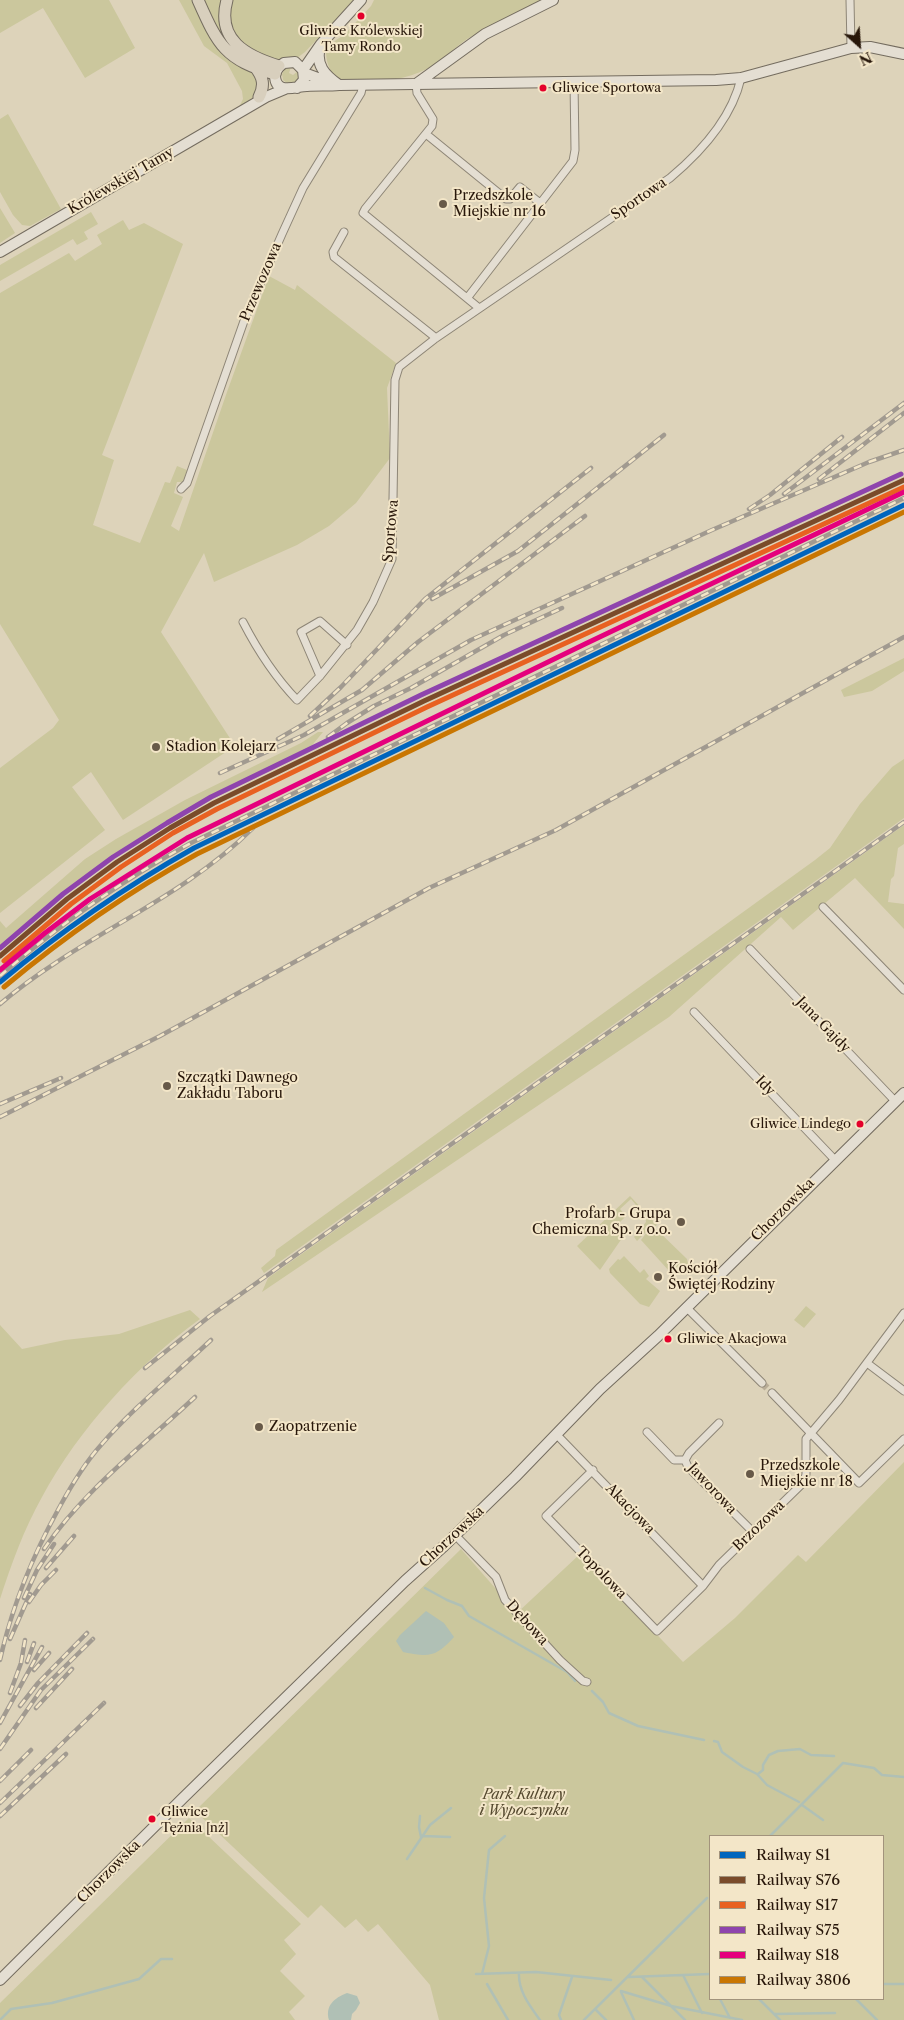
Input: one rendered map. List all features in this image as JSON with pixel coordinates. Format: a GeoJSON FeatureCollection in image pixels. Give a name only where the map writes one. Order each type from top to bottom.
{"type":"FeatureCollection","features":[{"type":"Feature","properties":{"kind":"main road"},"geometry":{"type":"LineString","coordinates":[[198,0],[209,27],[217,40],[239,60],[277,73]]}},
{"type":"Feature","properties":{"kind":"main road"},"geometry":{"type":"LineString","coordinates":[[227,0],[225,19],[232,40],[250,56],[277,73]]}},
{"type":"Feature","properties":{"kind":"main road"},"geometry":{"type":"LineString","coordinates":[[255,67],[263,81],[264,88],[259,97]]}},
{"type":"Feature","properties":{"kind":"street"},"geometry":{"type":"LineString","coordinates":[[297,88],[304,80],[304,71],[321,44],[361,0]]}},
{"type":"Feature","properties":{"kind":"street"},"geometry":{"type":"LineString","coordinates":[[416,84],[485,34],[553,0]]}},
{"type":"Feature","properties":{"kind":"street"},"geometry":{"type":"LineString","coordinates":[[850,0],[851,48]]}},
{"type":"Feature","properties":{"kind":"street"},"geometry":{"type":"LineString","coordinates":[[295,62],[321,44]]}},
{"type":"Feature","properties":{"kind":"street"},"geometry":{"type":"LineString","coordinates":[[321,44],[319,58],[321,67],[326,76],[343,85]]}},
{"type":"Feature","properties":{"kind":"street"},"geometry":{"type":"LineString","coordinates":[[343,85],[304,71],[295,62],[289,61],[277,73],[280,86],[286,89],[363,84],[705,80],[741,78],[851,48],[870,47],[904,54]]}},
{"type":"Feature","properties":{"kind":"street","name":"Królewskiej Tamy"},"geometry":{"type":"LineString","coordinates":[[242,110],[259,97],[277,73]]}},
{"type":"Feature","properties":{"kind":"street","name":"Sportowa"},"geometry":{"type":"LineString","coordinates":[[243,622],[261,655],[281,683],[297,700],[347,645],[373,602],[392,559],[395,380],[399,367],[479,308],[670,178],[696,156],[713,134],[737,94],[741,78]]}},
{"type":"Feature","properties":{"kind":"street"},"geometry":{"type":"LineString","coordinates":[[468,298],[540,202],[570,166],[574,157],[574,82]]}},
{"type":"Feature","properties":{"kind":"street","name":"Przewozowa"},"geometry":{"type":"LineString","coordinates":[[181,489],[188,483],[244,321],[289,218],[303,188],[361,93],[363,84]]}},
{"type":"Feature","properties":{"kind":"street"},"geometry":{"type":"LineString","coordinates":[[416,84],[416,93],[433,119],[432,126],[364,209],[363,213],[479,308]]}},
{"type":"Feature","properties":{"kind":"street","name":"Królewskiej Tamy"},"geometry":{"type":"LineString","coordinates":[[0,252],[242,110],[286,89]]}},
{"type":"Feature","properties":{"kind":"street"},"geometry":{"type":"LineString","coordinates":[[426,134],[506,199],[510,199],[520,188],[540,202]]}},
{"type":"Feature","properties":{"kind":"street"},"geometry":{"type":"LineString","coordinates":[[344,232],[333,252],[334,256],[436,338]]}},
{"type":"Feature","properties":{"kind":"street"},"geometry":{"type":"LineString","coordinates":[[320,676],[301,632],[320,621],[347,645]]}},
{"type":"Feature","properties":{"kind":"street"},"geometry":{"type":"LineString","coordinates":[[823,907],[904,990]]}},
{"type":"Feature","properties":{"kind":"street","name":"Jana Gajdy"},"geometry":{"type":"LineString","coordinates":[[750,949],[895,1101]]}},
{"type":"Feature","properties":{"kind":"street","name":"Idy"},"geometry":{"type":"LineString","coordinates":[[694,1012],[835,1160]]}},
{"type":"Feature","properties":{"kind":"street","name":"Chorzowska"},"geometry":{"type":"LineString","coordinates":[[0,1980],[391,1594],[455,1535],[904,1093]]}},
{"type":"Feature","properties":{"kind":"street"},"geometry":{"type":"LineString","coordinates":[[686,1307],[762,1383]]}},
{"type":"Feature","properties":{"kind":"street"},"geometry":{"type":"LineString","coordinates":[[810,1433],[833,1408],[904,1313]]}},
{"type":"Feature","properties":{"kind":"street"},"geometry":{"type":"LineString","coordinates":[[867,1363],[904,1391]]}},
{"type":"Feature","properties":{"kind":"street"},"geometry":{"type":"LineString","coordinates":[[772,1393],[859,1483],[904,1439]]}},
{"type":"Feature","properties":{"kind":"street"},"geometry":{"type":"LineString","coordinates":[[685,1460],[689,1453],[719,1423]]}},
{"type":"Feature","properties":{"kind":"street","name":"Jaworowa"},"geometry":{"type":"LineString","coordinates":[[647,1432],[674,1460],[685,1460],[688,1467],[753,1532]]}},
{"type":"Feature","properties":{"kind":"street","name":"Brzozowa"},"geometry":{"type":"LineString","coordinates":[[703,1586],[719,1565],[804,1482],[806,1474],[805,1447],[806,1439],[810,1433]]}},
{"type":"Feature","properties":{"kind":"street","name":"Akacjowa"},"geometry":{"type":"LineString","coordinates":[[556,1434],[593,1470],[703,1586]]}},
{"type":"Feature","properties":{"kind":"street","name":"Topolowa"},"geometry":{"type":"LineString","coordinates":[[593,1470],[546,1516],[657,1631],[703,1586]]}},
{"type":"Feature","properties":{"kind":"street","name":"Dębowa"},"geometry":{"type":"LineString","coordinates":[[455,1535],[496,1577],[505,1600],[560,1660],[583,1681],[587,1682]]}},
{"type":"Feature","properties":{"kind":"green space"},"geometry":{"type":"Polygon","coordinates":[[[0,0],[109,0],[135,48],[85,78],[43,8],[0,33],[0,0]]]}},
{"type":"Feature","properties":{"kind":"green space"},"geometry":{"type":"Polygon","coordinates":[[[179,0],[194,0],[212,40],[252,68],[260,80],[255,96],[239,107],[243,99],[242,91],[227,63],[204,46],[179,0]]]}},
{"type":"Feature","properties":{"kind":"green space"},"geometry":{"type":"Polygon","coordinates":[[[203,0],[223,0],[237,51],[223,43],[203,0]]]}},
{"type":"Feature","properties":{"kind":"green space"},"geometry":{"type":"Polygon","coordinates":[[[233,0],[354,0],[305,52],[297,58],[292,57],[277,62],[244,48],[230,26],[229,13],[233,0]]]}},
{"type":"Feature","properties":{"kind":"green space"},"geometry":{"type":"Polygon","coordinates":[[[374,0],[543,0],[467,39],[438,62],[423,71],[387,81],[361,82],[337,79],[328,66],[326,51],[336,40],[344,35],[371,6],[374,0]]]}},
{"type":"Feature","properties":{"kind":"green space"},"geometry":{"type":"Polygon","coordinates":[[[291,67],[289,73],[293,75],[298,71],[299,77],[296,82],[288,84],[283,80],[282,74],[285,68],[291,67]]]}},
{"type":"Feature","properties":{"kind":"green space"},"geometry":{"type":"Polygon","coordinates":[[[8,114],[61,209],[30,226],[22,225],[13,215],[0,192],[0,119],[8,114]]]}},
{"type":"Feature","properties":{"kind":"green space"},"geometry":{"type":"Polygon","coordinates":[[[0,208],[15,233],[0,243],[0,208]]]}},
{"type":"Feature","properties":{"kind":"green space"},"geometry":{"type":"Polygon","coordinates":[[[91,212],[98,224],[84,232],[88,239],[77,245],[73,239],[0,281],[0,265],[91,212]]]}},
{"type":"Feature","properties":{"kind":"green space"},"geometry":{"type":"Polygon","coordinates":[[[123,220],[129,230],[144,223],[183,244],[102,455],[114,460],[93,525],[140,543],[165,482],[170,483],[177,466],[187,470],[183,482],[177,482],[174,493],[183,497],[171,526],[179,531],[269,276],[295,290],[297,285],[396,363],[387,388],[390,458],[356,503],[329,526],[297,545],[214,582],[204,553],[161,632],[235,746],[123,820],[91,772],[72,787],[105,830],[0,913],[0,768],[53,728],[59,720],[0,624],[0,293],[69,253],[75,261],[102,244],[97,235],[123,220]]]}},
{"type":"Feature","properties":{"kind":"green space"},"geometry":{"type":"Polygon","coordinates":[[[904,658],[904,671],[872,691],[844,697],[841,690],[904,658]]]}},
{"type":"Feature","properties":{"kind":"green space"},"geometry":{"type":"Polygon","coordinates":[[[318,732],[323,732],[309,749],[216,795],[136,841],[66,893],[0,949],[0,921],[6,928],[85,859],[185,800],[301,743],[318,732]]]}},
{"type":"Feature","properties":{"kind":"green space"},"geometry":{"type":"Polygon","coordinates":[[[904,759],[904,818],[264,1273],[261,1268],[275,1256],[276,1250],[830,848],[860,804],[892,767],[904,759]]]}},
{"type":"Feature","properties":{"kind":"green space"},"geometry":{"type":"Polygon","coordinates":[[[904,825],[904,844],[898,848],[888,902],[904,904],[904,929],[855,878],[793,930],[781,917],[669,1017],[262,1292],[268,1278],[904,825]]]}},
{"type":"Feature","properties":{"kind":"green space"},"geometry":{"type":"Polygon","coordinates":[[[630,1196],[657,1225],[654,1227],[687,1259],[689,1268],[680,1272],[670,1272],[641,1240],[650,1228],[637,1241],[634,1237],[646,1222],[645,1216],[631,1199],[620,1209],[626,1216],[619,1223],[627,1231],[600,1270],[577,1246],[630,1196]]]}},
{"type":"Feature","properties":{"kind":"green space"},"geometry":{"type":"Polygon","coordinates":[[[624,1256],[640,1273],[644,1269],[649,1276],[646,1279],[660,1291],[649,1307],[640,1304],[610,1273],[609,1269],[618,1259],[620,1260],[624,1256]]]}},
{"type":"Feature","properties":{"kind":"green space"},"geometry":{"type":"Polygon","coordinates":[[[806,1306],[816,1314],[804,1328],[794,1320],[806,1306]]]}},
{"type":"Feature","properties":{"kind":"green space"},"geometry":{"type":"Polygon","coordinates":[[[190,1310],[200,1319],[133,1377],[112,1399],[73,1447],[35,1509],[13,1560],[0,1599],[0,1325],[22,1349],[65,1340],[119,1334],[190,1310]]]}},
{"type":"Feature","properties":{"kind":"green space","name":"Park Kultury i Wypoczynku"},"geometry":{"type":"Polygon","coordinates":[[[904,1462],[904,2020],[439,2020],[430,1985],[378,1924],[368,1932],[356,1919],[345,1928],[321,1905],[308,1918],[195,1811],[461,1549],[517,1613],[580,1554],[683,1662],[735,1618],[798,1555],[806,1562],[904,1462]]]}},
{"type":"Feature","properties":{"kind":"green space"},"geometry":{"type":"Polygon","coordinates":[[[189,1818],[301,1924],[284,1940],[296,1954],[280,1971],[305,1996],[289,2012],[295,2020],[0,2020],[0,2003],[189,1818]]]}},
{"type":"Feature","properties":{"kind":"shaded area"},"geometry":{"type":"Polygon","coordinates":[[[426,1611],[444,1623],[454,1637],[442,1649],[431,1654],[419,1655],[403,1652],[396,1641],[426,1611]]]}},
{"type":"Feature","properties":{"kind":"shaded area"},"geometry":{"type":"Polygon","coordinates":[[[347,1993],[357,1996],[360,2003],[352,2014],[351,2020],[329,2020],[328,2011],[332,2003],[338,1997],[347,1993]]]}},
{"type":"Feature","properties":{"kind":"waterway"},"geometry":{"type":"LineString","coordinates":[[425,1588],[462,1606],[469,1616],[567,1672],[575,1681]]}},
{"type":"Feature","properties":{"kind":"waterway"},"geometry":{"type":"LineString","coordinates":[[592,1691],[603,1702],[609,1713],[638,1726],[704,1740]]}},
{"type":"Feature","properties":{"kind":"waterway"},"geometry":{"type":"LineString","coordinates":[[714,1741],[718,1742],[722,1752],[743,1767],[757,1774],[767,1785],[799,1802]]}},
{"type":"Feature","properties":{"kind":"waterway"},"geometry":{"type":"LineString","coordinates":[[758,1774],[763,1770],[763,1765],[769,1755],[778,1751],[800,1749],[811,1755],[834,1756]]}},
{"type":"Feature","properties":{"kind":"waterway"},"geometry":{"type":"LineString","coordinates":[[771,1835],[843,1763],[874,1768],[882,1775],[904,1777]]}},
{"type":"Feature","properties":{"kind":"waterway"},"geometry":{"type":"LineString","coordinates":[[802,1805],[823,1820]]}},
{"type":"Feature","properties":{"kind":"waterway"},"geometry":{"type":"LineString","coordinates":[[407,1859],[430,1825],[451,1808]]}},
{"type":"Feature","properties":{"kind":"waterway"},"geometry":{"type":"LineString","coordinates":[[420,1816],[419,1827],[421,1837]]}},
{"type":"Feature","properties":{"kind":"waterway"},"geometry":{"type":"LineString","coordinates":[[423,1836],[450,1837]]}},
{"type":"Feature","properties":{"kind":"waterway"},"geometry":{"type":"LineString","coordinates":[[482,1974],[489,1946],[484,1898],[489,1850],[505,1836]]}},
{"type":"Feature","properties":{"kind":"waterway"},"geometry":{"type":"LineString","coordinates":[[584,2020],[707,1898]]}},
{"type":"Feature","properties":{"kind":"waterway"},"geometry":{"type":"LineString","coordinates":[[0,2020],[11,2009],[52,2003],[139,1979],[161,1959],[172,1959]]}},
{"type":"Feature","properties":{"kind":"waterway"},"geometry":{"type":"LineString","coordinates":[[476,1974],[536,1972],[611,1980]]}},
{"type":"Feature","properties":{"kind":"waterway"},"geometry":{"type":"LineString","coordinates":[[519,1973],[520,1986],[540,2020]]}},
{"type":"Feature","properties":{"kind":"waterway"},"geometry":{"type":"LineString","coordinates":[[629,1977],[709,1974]]}},
{"type":"Feature","properties":{"kind":"waterway"},"geometry":{"type":"LineString","coordinates":[[683,1975],[702,2013]]}},
{"type":"Feature","properties":{"kind":"waterway"},"geometry":{"type":"LineString","coordinates":[[561,2020],[559,2015],[572,1977]]}},
{"type":"Feature","properties":{"kind":"waterway"},"geometry":{"type":"LineString","coordinates":[[642,1977],[685,2020]]}},
{"type":"Feature","properties":{"kind":"waterway"},"geometry":{"type":"LineString","coordinates":[[487,1984],[508,2020]]}},
{"type":"Feature","properties":{"kind":"waterway"},"geometry":{"type":"LineString","coordinates":[[884,1984],[904,1984]]}},
{"type":"Feature","properties":{"kind":"waterway"},"geometry":{"type":"LineString","coordinates":[[621,1991],[671,2006],[742,2020]]}},
{"type":"Feature","properties":{"kind":"waterway"},"geometry":{"type":"LineString","coordinates":[[621,1992],[634,2020]]}},
{"type":"Feature","properties":{"kind":"waterway"},"geometry":{"type":"LineString","coordinates":[[721,2000],[730,2018]]}},
{"type":"Feature","properties":{"kind":"waterway"},"geometry":{"type":"LineString","coordinates":[[760,2000],[780,2020]]}},
{"type":"Feature","properties":{"kind":"waterway"},"geometry":{"type":"LineString","coordinates":[[857,2000],[877,2020]]}},
{"type":"Feature","properties":{"kind":"waterway"},"geometry":{"type":"LineString","coordinates":[[595,2009],[606,2020]]}},
{"type":"Feature","properties":{"kind":"waterway"},"geometry":{"type":"LineString","coordinates":[[774,2014],[835,2013]]}},
{"type":"Feature","properties":{"kind":"tunnel"},"geometry":{"type":"LineString","coordinates":[[762,1383],[772,1393]]}},
{"type":"Feature","properties":{"kind":"railway"},"geometry":{"type":"LineString","coordinates":[[784,494],[904,403]]}},
{"type":"Feature","properties":{"kind":"railway"},"geometry":{"type":"LineString","coordinates":[[819,479],[904,413]]}},
{"type":"Feature","properties":{"kind":"railway"},"geometry":{"type":"LineString","coordinates":[[432,599],[518,551],[664,435]]}},
{"type":"Feature","properties":{"kind":"railway"},"geometry":{"type":"LineString","coordinates":[[749,509],[770,495],[842,437]]}},
{"type":"Feature","properties":{"kind":"railway"},"geometry":{"type":"LineString","coordinates":[[220,773],[304,735],[471,640],[712,530],[869,462],[904,450]]}},
{"type":"Feature","properties":{"kind":"railway"},"geometry":{"type":"LineString","coordinates":[[310,716],[341,687],[425,599],[591,468]]}},
{"type":"Feature","properties":{"kind":"railway"},"geometry":{"type":"LineString","coordinates":[[0,976],[92,904],[140,872],[191,843],[904,498]]}},
{"type":"Feature","properties":{"kind":"railway"},"geometry":{"type":"LineString","coordinates":[[278,739],[362,690],[418,642],[585,516]]}},
{"type":"Feature","properties":{"kind":"railway"},"geometry":{"type":"LineString","coordinates":[[328,737],[374,706],[411,688],[504,635],[562,608]]}},
{"type":"Feature","properties":{"kind":"railway"},"geometry":{"type":"LineString","coordinates":[[0,1117],[160,1036],[429,888],[556,830],[904,637]]}},
{"type":"Feature","properties":{"kind":"railway"},"geometry":{"type":"LineString","coordinates":[[145,1368],[210,1316],[904,822]]}},
{"type":"Feature","properties":{"kind":"railway"},"geometry":{"type":"LineString","coordinates":[[0,1004],[30,980],[62,959],[194,877],[253,828]]}},
{"type":"Feature","properties":{"kind":"railway"},"geometry":{"type":"LineString","coordinates":[[0,1104],[61,1078]]}},
{"type":"Feature","properties":{"kind":"railway"},"geometry":{"type":"LineString","coordinates":[[0,1660],[10,1620],[32,1563],[49,1526],[78,1475],[95,1452],[127,1417],[211,1340]]}},
{"type":"Feature","properties":{"kind":"railway"},"geometry":{"type":"LineString","coordinates":[[44,1549],[60,1527],[96,1487],[195,1397]]}},
{"type":"Feature","properties":{"kind":"railway"},"geometry":{"type":"LineString","coordinates":[[46,1568],[74,1536]]}},
{"type":"Feature","properties":{"kind":"railway"},"geometry":{"type":"LineString","coordinates":[[24,1598],[37,1570],[54,1544]]}},
{"type":"Feature","properties":{"kind":"railway"},"geometry":{"type":"LineString","coordinates":[[29,1602],[41,1585],[56,1570]]}},
{"type":"Feature","properties":{"kind":"railway"},"geometry":{"type":"LineString","coordinates":[[10,1639],[30,1594]]}},
{"type":"Feature","properties":{"kind":"railway"},"geometry":{"type":"LineString","coordinates":[[20,1706],[38,1683],[87,1633]]}},
{"type":"Feature","properties":{"kind":"railway"},"geometry":{"type":"LineString","coordinates":[[0,1749],[41,1690],[93,1639]]}},
{"type":"Feature","properties":{"kind":"railway"},"geometry":{"type":"LineString","coordinates":[[10,1693],[21,1663],[25,1640]]}},
{"type":"Feature","properties":{"kind":"railway"},"geometry":{"type":"LineString","coordinates":[[27,1662],[34,1643]]}},
{"type":"Feature","properties":{"kind":"railway"},"geometry":{"type":"LineString","coordinates":[[0,1723],[42,1647]]}},
{"type":"Feature","properties":{"kind":"railway"},"geometry":{"type":"LineString","coordinates":[[34,1670],[49,1653]]}},
{"type":"Feature","properties":{"kind":"railway"},"geometry":{"type":"LineString","coordinates":[[36,1708],[72,1669]]}},
{"type":"Feature","properties":{"kind":"railway"},"geometry":{"type":"LineString","coordinates":[[0,1803],[104,1703]]}},
{"type":"Feature","properties":{"kind":"railway"},"geometry":{"type":"LineString","coordinates":[[0,1781],[31,1750]]}},
{"type":"Feature","properties":{"kind":"railway"},"geometry":{"type":"LineString","coordinates":[[0,1816],[66,1754]]}},
{"type":"Feature","properties":{"kind":"rail line","name":"S75"},"geometry":{"type":"LineString","coordinates":[[0,948],[63,894],[113,857],[211,797],[421,695],[901,474]]}},
{"type":"Feature","properties":{"kind":"rail line","name":"S76"},"geometry":{"type":"LineString","coordinates":[[0,956],[67,899],[117,862],[170,828],[214,803],[424,701],[904,480]]}},
{"type":"Feature","properties":{"kind":"rail line","name":"S17"},"geometry":{"type":"LineString","coordinates":[[4,961],[71,904],[121,867],[173,833],[217,809],[427,707],[904,487]]}},
{"type":"Feature","properties":{"kind":"rail line","name":"S18"},"geometry":{"type":"LineString","coordinates":[[0,970],[90,899],[187,838],[585,644],[904,492]]}},
{"type":"Feature","properties":{"kind":"rail line","name":"S1"},"geometry":{"type":"LineString","coordinates":[[0,982],[94,910],[194,848],[904,505]]}},
{"type":"Feature","properties":{"kind":"rail line","name":"3806"},"geometry":{"type":"LineString","coordinates":[[4,987],[50,950],[98,916],[146,884],[197,854],[904,512]]}},
{"type":"Feature","properties":{"kind":"place","name":"Gliwice Królewskiej Tamy Rondo"},"geometry":{"type":"Point","coordinates":[361,16]}},
{"type":"Feature","properties":{"kind":"place","name":"Gliwice Sportowa"},"geometry":{"type":"Point","coordinates":[543,88]}},
{"type":"Feature","properties":{"kind":"place","name":"Przedszkole Miejskie nr 16"},"geometry":{"type":"Point","coordinates":[443,204]}},
{"type":"Feature","properties":{"kind":"place","name":"Stadion Kolejarz"},"geometry":{"type":"Point","coordinates":[156,747]}},
{"type":"Feature","properties":{"kind":"place","name":"Szczątki Dawnego Zakładu Taboru"},"geometry":{"type":"Point","coordinates":[167,1086]}},
{"type":"Feature","properties":{"kind":"place","name":"Gliwice Lindego"},"geometry":{"type":"Point","coordinates":[860,1124]}},
{"type":"Feature","properties":{"kind":"place","name":"Profarb - Grupa Chemiczna Sp. z o.o."},"geometry":{"type":"Point","coordinates":[681,1222]}},
{"type":"Feature","properties":{"kind":"place","name":"Kościół Świętej Rodziny"},"geometry":{"type":"Point","coordinates":[658,1277]}},
{"type":"Feature","properties":{"kind":"place","name":"Gliwice Akacjowa"},"geometry":{"type":"Point","coordinates":[668,1339]}},
{"type":"Feature","properties":{"kind":"place","name":"Zaopatrzenie"},"geometry":{"type":"Point","coordinates":[259,1427]}},
{"type":"Feature","properties":{"kind":"place","name":"Przedszkole Miejskie nr 18"},"geometry":{"type":"Point","coordinates":[750,1474]}},
{"type":"Feature","properties":{"kind":"place","name":"Gliwice Tężnia [nż]"},"geometry":{"type":"Point","coordinates":[152,1819]}}]}
